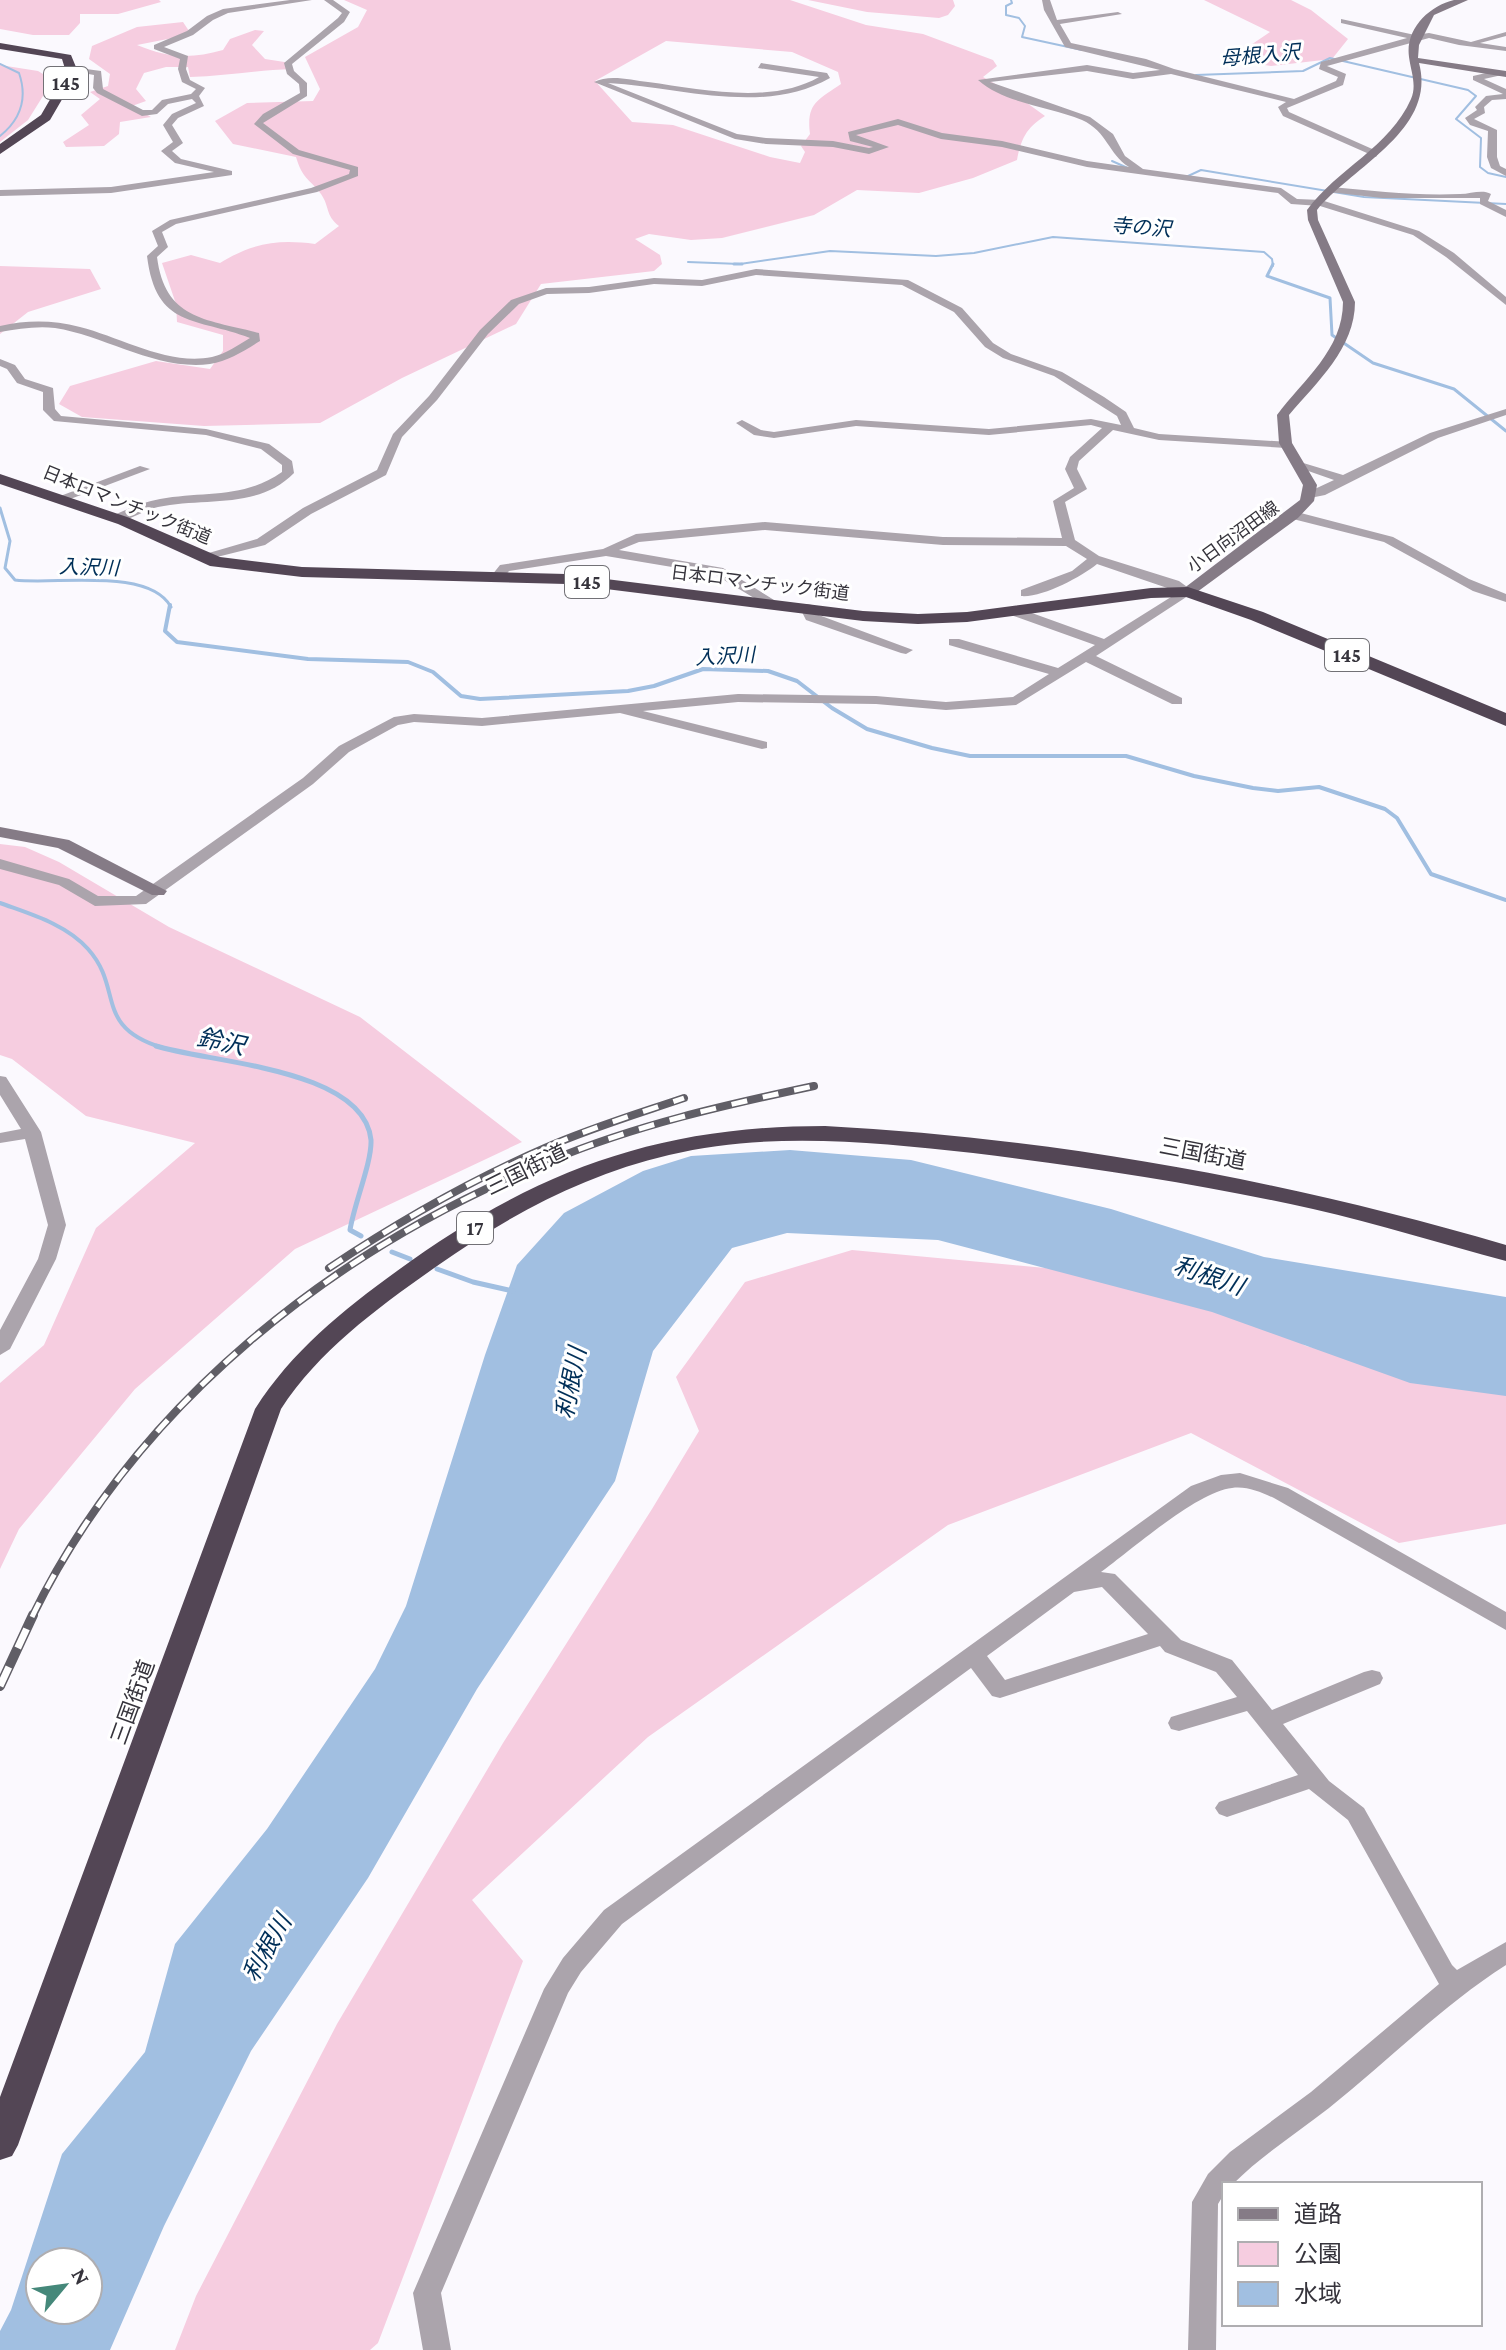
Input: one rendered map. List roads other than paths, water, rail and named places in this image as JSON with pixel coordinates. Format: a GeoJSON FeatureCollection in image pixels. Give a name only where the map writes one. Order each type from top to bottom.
{"type":"FeatureCollection","features":[{"type":"Feature","properties":{"kind":"highway","name":"145"},"geometry":{"type":"LineString","coordinates":[[0,46],[67,57],[71,70],[46,117],[0,150]]}},
{"type":"Feature","properties":{"kind":"highway","name":"日本ロマンチック街道"},"geometry":{"type":"LineString","coordinates":[[0,479],[116,519],[201,557],[236,565],[302,572],[566,579],[918,619],[967,617],[1151,593],[1188,592],[1257,616],[1506,720]]}},
{"type":"Feature","properties":{"kind":"highway","name":"三国街道"},"geometry":{"type":"LineString","coordinates":[[0,2145],[268,1409],[300,1362],[332,1333],[456,1241],[508,1207],[569,1177],[673,1146],[760,1134],[845,1134],[1112,1164],[1372,1215],[1506,1253]]}},
{"type":"Feature","properties":{"kind":"main road"},"geometry":{"type":"LineString","coordinates":[[1310,494],[1310,485],[1281,430],[1283,415],[1343,340],[1350,324],[1349,302],[1313,220],[1312,210],[1331,190],[1376,154],[1396,131],[1416,99],[1420,82],[1413,50],[1429,12],[1463,0]]}},
{"type":"Feature","properties":{"kind":"main road"},"geometry":{"type":"LineString","coordinates":[[1416,60],[1502,74]]}},
{"type":"Feature","properties":{"kind":"main road","name":"小日向沼田線"},"geometry":{"type":"LineString","coordinates":[[1188,592],[1293,515],[1310,494]]}},
{"type":"Feature","properties":{"kind":"main road"},"geometry":{"type":"LineString","coordinates":[[0,832],[63,844],[158,891]]}},
{"type":"Feature","properties":{"kind":"street"},"geometry":{"type":"LineString","coordinates":[[71,70],[98,73],[97,88],[100,91],[142,113],[154,112],[165,102],[194,96],[201,88],[186,82],[182,69],[185,58],[159,49],[160,44],[190,33],[226,11],[308,0]]}},
{"type":"Feature","properties":{"kind":"street"},"geometry":{"type":"LineString","coordinates":[[0,329],[31,325],[64,326],[134,348],[205,361],[231,354],[256,339],[247,331],[200,321],[172,308],[152,268],[152,256],[163,247],[157,231],[173,222],[314,190],[353,176],[355,169],[296,152],[258,124],[261,118],[289,106],[304,94],[303,83],[290,72],[288,63],[341,20],[346,12],[328,0]]}},
{"type":"Feature","properties":{"kind":"street"},"geometry":{"type":"LineString","coordinates":[[1046,0],[1048,10],[1068,45],[1143,61],[1171,71],[1296,102]]}},
{"type":"Feature","properties":{"kind":"street"},"geometry":{"type":"LineString","coordinates":[[1057,22],[1118,14]]}},
{"type":"Feature","properties":{"kind":"street"},"geometry":{"type":"LineString","coordinates":[[1344,21],[1417,38]]}},
{"type":"Feature","properties":{"kind":"street"},"geometry":{"type":"LineString","coordinates":[[1464,44],[1488,41],[1506,34]]}},
{"type":"Feature","properties":{"kind":"street"},"geometry":{"type":"LineString","coordinates":[[1376,154],[1282,110],[1286,105],[1342,80],[1343,76],[1322,67],[1324,64],[1388,45],[1429,35],[1464,44],[1506,49]]}},
{"type":"Feature","properties":{"kind":"street"},"geometry":{"type":"LineString","coordinates":[[1374,41],[1388,45]]}},
{"type":"Feature","properties":{"kind":"street"},"geometry":{"type":"LineString","coordinates":[[761,66],[827,76],[789,93],[732,92],[609,80],[598,82],[721,132],[749,138],[876,150],[884,147],[853,139],[851,134],[898,122],[954,138],[1002,144],[1087,164],[1281,191],[1294,202],[1317,203],[1416,233],[1450,255],[1505,300]]}},
{"type":"Feature","properties":{"kind":"street"},"geometry":{"type":"LineString","coordinates":[[1145,172],[1121,158],[1110,136],[1087,119],[999,90],[982,80],[1087,68],[1133,76],[1171,71]]}},
{"type":"Feature","properties":{"kind":"street"},"geometry":{"type":"LineString","coordinates":[[1502,74],[1476,78],[1506,94]]}},
{"type":"Feature","properties":{"kind":"street"},"geometry":{"type":"LineString","coordinates":[[1506,94],[1489,98],[1479,107],[1482,111],[1469,118],[1473,123],[1493,130],[1492,157],[1496,168],[1506,173]]}},
{"type":"Feature","properties":{"kind":"street"},"geometry":{"type":"LineString","coordinates":[[0,193],[111,190],[229,173],[178,161],[166,151],[178,143],[167,125],[175,116],[201,104],[194,96]]}},
{"type":"Feature","properties":{"kind":"street"},"geometry":{"type":"LineString","coordinates":[[1331,190],[1382,195],[1461,197],[1486,194],[1485,205],[1506,214]]}},
{"type":"Feature","properties":{"kind":"street"},"geometry":{"type":"LineString","coordinates":[[201,557],[261,542],[307,511],[382,472],[397,436],[433,398],[484,332],[515,302],[546,291],[589,290],[654,281],[702,283],[756,272],[904,282],[958,310],[989,345],[1007,356],[1058,374],[1100,399],[1122,414],[1128,428]]}},
{"type":"Feature","properties":{"kind":"street"},"geometry":{"type":"LineString","coordinates":[[0,362],[11,367],[21,381],[49,390],[49,410],[58,419],[206,432],[265,446],[288,464],[288,473],[262,491],[185,503],[164,502],[116,519]]}},
{"type":"Feature","properties":{"kind":"street"},"geometry":{"type":"LineString","coordinates":[[1310,494],[1321,492],[1393,453],[1478,418],[1506,412]]}},
{"type":"Feature","properties":{"kind":"street"},"geometry":{"type":"LineString","coordinates":[[742,423],[766,435],[876,422],[989,432],[1062,422],[1112,425],[1159,437],[1286,444]]}},
{"type":"Feature","properties":{"kind":"street"},"geometry":{"type":"LineString","coordinates":[[1069,542],[1059,501],[1081,489],[1071,469],[1074,460],[1112,425]]}},
{"type":"Feature","properties":{"kind":"street"},"geometry":{"type":"LineString","coordinates":[[1300,466],[1344,479]]}},
{"type":"Feature","properties":{"kind":"street"},"geometry":{"type":"LineString","coordinates":[[61,498],[144,469]]}},
{"type":"Feature","properties":{"kind":"street"},"geometry":{"type":"LineString","coordinates":[[1293,515],[1401,544],[1463,582],[1506,598]]}},
{"type":"Feature","properties":{"kind":"street"},"geometry":{"type":"LineString","coordinates":[[0,864],[64,882],[95,901],[140,901],[308,781],[344,749],[394,721],[414,718],[482,722],[738,698],[829,699],[946,706],[1016,701],[1188,592],[1174,584],[1095,559],[1069,542],[943,541],[765,526],[636,538],[606,552],[505,568],[498,575]]}},
{"type":"Feature","properties":{"kind":"street"},"geometry":{"type":"LineString","coordinates":[[606,552],[718,571],[769,603]]}},
{"type":"Feature","properties":{"kind":"street"},"geometry":{"type":"LineString","coordinates":[[1026,593],[1077,574],[1095,559]]}},
{"type":"Feature","properties":{"kind":"street"},"geometry":{"type":"LineString","coordinates":[[807,608],[811,617],[906,650]]}},
{"type":"Feature","properties":{"kind":"street"},"geometry":{"type":"LineString","coordinates":[[1013,611],[1104,644]]}},
{"type":"Feature","properties":{"kind":"street"},"geometry":{"type":"LineString","coordinates":[[954,642],[1060,673]]}},
{"type":"Feature","properties":{"kind":"street"},"geometry":{"type":"LineString","coordinates":[[1084,656],[1177,701]]}},
{"type":"Feature","properties":{"kind":"street"},"geometry":{"type":"LineString","coordinates":[[619,708],[643,717],[762,745]]}},
{"type":"Feature","properties":{"kind":"street"},"geometry":{"type":"LineString","coordinates":[[0,1081],[32,1132],[57,1225],[47,1259],[0,1349]]}},
{"type":"Feature","properties":{"kind":"street"},"geometry":{"type":"LineString","coordinates":[[0,1138],[32,1132]]}},
{"type":"Feature","properties":{"kind":"street"},"geometry":{"type":"LineString","coordinates":[[437,2350],[427,2293],[557,1989],[572,1965],[613,1917],[1198,1491],[1220,1481],[1238,1479],[1255,1482],[1281,1493],[1506,1622]]}},
{"type":"Feature","properties":{"kind":"street"},"geometry":{"type":"LineString","coordinates":[[1065,1587],[1107,1579],[1181,1650],[1224,1666],[1314,1778],[1356,1814],[1443,1972],[1456,1985]]}},
{"type":"Feature","properties":{"kind":"street"},"geometry":{"type":"LineString","coordinates":[[973,1654],[1000,1690],[1164,1637]]}},
{"type":"Feature","properties":{"kind":"street"},"geometry":{"type":"LineString","coordinates":[[1268,1721],[1372,1678]]}},
{"type":"Feature","properties":{"kind":"street"},"geometry":{"type":"LineString","coordinates":[[1179,1723],[1252,1701]]}},
{"type":"Feature","properties":{"kind":"street"},"geometry":{"type":"LineString","coordinates":[[1227,1808],[1314,1778]]}},
{"type":"Feature","properties":{"kind":"street"},"geometry":{"type":"LineString","coordinates":[[1202,2350],[1205,2202],[1217,2182],[1239,2160],[1320,2100],[1456,1985],[1506,1952]]}},
{"type":"Feature","properties":{"kind":"water","name":"利根川"},"geometry":{"type":"Polygon","coordinates":[[[790,1150],[911,1160],[1111,1209],[1264,1257],[1506,1297],[1506,1396],[1410,1383],[1212,1312],[938,1240],[787,1233],[732,1248],[653,1351],[615,1481],[477,1689],[368,1878],[251,2051],[164,2226],[110,2350],[0,2350],[0,2331],[11,2310],[24,2270],[24,2326],[104,2326],[104,2246],[32,2246],[62,2154],[145,2052],[175,1944],[267,1829],[375,1669],[406,1606],[485,1355],[517,1265],[564,1213],[643,1171],[691,1156],[790,1150]]]}},
{"type":"Feature","properties":{"kind":"waterway","name":"母根入沢"},"geometry":{"type":"LineString","coordinates":[[1011,0],[1012,3],[1006,6],[1006,15],[1019,18],[1025,26],[1022,37],[1082,50]]}},
{"type":"Feature","properties":{"kind":"waterway","name":"母根入沢"},"geometry":{"type":"LineString","coordinates":[[1196,75],[1303,71],[1330,58],[1468,90],[1476,96],[1456,119],[1481,138],[1480,167],[1488,173],[1506,177]]}},
{"type":"Feature","properties":{"kind":"waterway","name":"入沢川"},"geometry":{"type":"LineString","coordinates":[[0,64],[19,73],[23,91],[18,115],[0,136]]}},
{"type":"Feature","properties":{"kind":"waterway"},"geometry":{"type":"LineString","coordinates":[[1112,161],[1130,169]]}},
{"type":"Feature","properties":{"kind":"waterway"},"geometry":{"type":"LineString","coordinates":[[1186,177],[1201,170],[1364,197],[1506,204]]}},
{"type":"Feature","properties":{"kind":"waterway","name":"寺の沢"},"geometry":{"type":"LineString","coordinates":[[740,264],[830,251],[936,256],[974,253],[1053,237],[1264,252],[1272,259],[1273,264]]}},
{"type":"Feature","properties":{"kind":"waterway","name":"寺の沢"},"geometry":{"type":"LineString","coordinates":[[688,262],[740,264]]}},
{"type":"Feature","properties":{"kind":"waterway","name":"寺の沢"},"geometry":{"type":"LineString","coordinates":[[734,264],[740,264]]}},
{"type":"Feature","properties":{"kind":"waterway","name":"寺の沢"},"geometry":{"type":"LineString","coordinates":[[1273,264],[1267,276],[1330,298],[1332,335],[1373,363],[1454,389],[1506,431]]}},
{"type":"Feature","properties":{"kind":"waterway","name":"入沢川"},"geometry":{"type":"LineString","coordinates":[[0,508],[10,541],[5,568],[15,580],[123,582],[160,595],[170,606]]}},
{"type":"Feature","properties":{"kind":"waterway","name":"入沢川"},"geometry":{"type":"LineString","coordinates":[[170,606],[165,631],[177,642],[308,659],[408,662],[433,672],[461,696],[480,699],[628,691],[654,686],[703,669],[768,671],[797,681],[832,708],[867,729],[932,748],[970,756],[1126,756],[1194,776],[1253,788],[1278,791],[1319,787],[1385,809],[1397,818],[1431,874],[1506,900]]}},
{"type":"Feature","properties":{"kind":"waterway","name":"鈴沢"},"geometry":{"type":"LineString","coordinates":[[0,903],[47,921],[79,940],[99,964],[118,1018],[141,1039],[161,1047]]}},
{"type":"Feature","properties":{"kind":"waterway","name":"鈴沢"},"geometry":{"type":"LineString","coordinates":[[156,1046],[161,1047]]}},
{"type":"Feature","properties":{"kind":"waterway","name":"鈴沢"},"geometry":{"type":"LineString","coordinates":[[161,1047],[281,1072],[342,1097],[362,1116],[371,1140],[369,1160],[350,1230],[361,1236]]}},
{"type":"Feature","properties":{"kind":"waterway","name":"鈴沢"},"geometry":{"type":"LineString","coordinates":[[392,1252],[410,1259]]}},
{"type":"Feature","properties":{"kind":"waterway","name":"鈴沢"},"geometry":{"type":"LineString","coordinates":[[437,1269],[473,1282],[513,1291]]}},
{"type":"Feature","properties":{"kind":"railway"},"geometry":{"type":"LineString","coordinates":[[32,1616],[75,1540],[127,1468],[185,1402],[250,1341],[320,1287],[394,1238],[472,1196],[552,1160],[648,1126],[814,1086]]}},
{"type":"Feature","properties":{"kind":"railway"},"geometry":{"type":"LineString","coordinates":[[329,1268],[381,1234],[489,1174],[579,1134],[684,1098]]}},
{"type":"Feature","properties":{"kind":"railway"},"geometry":{"type":"LineString","coordinates":[[0,1686],[32,1616]]}}]}
